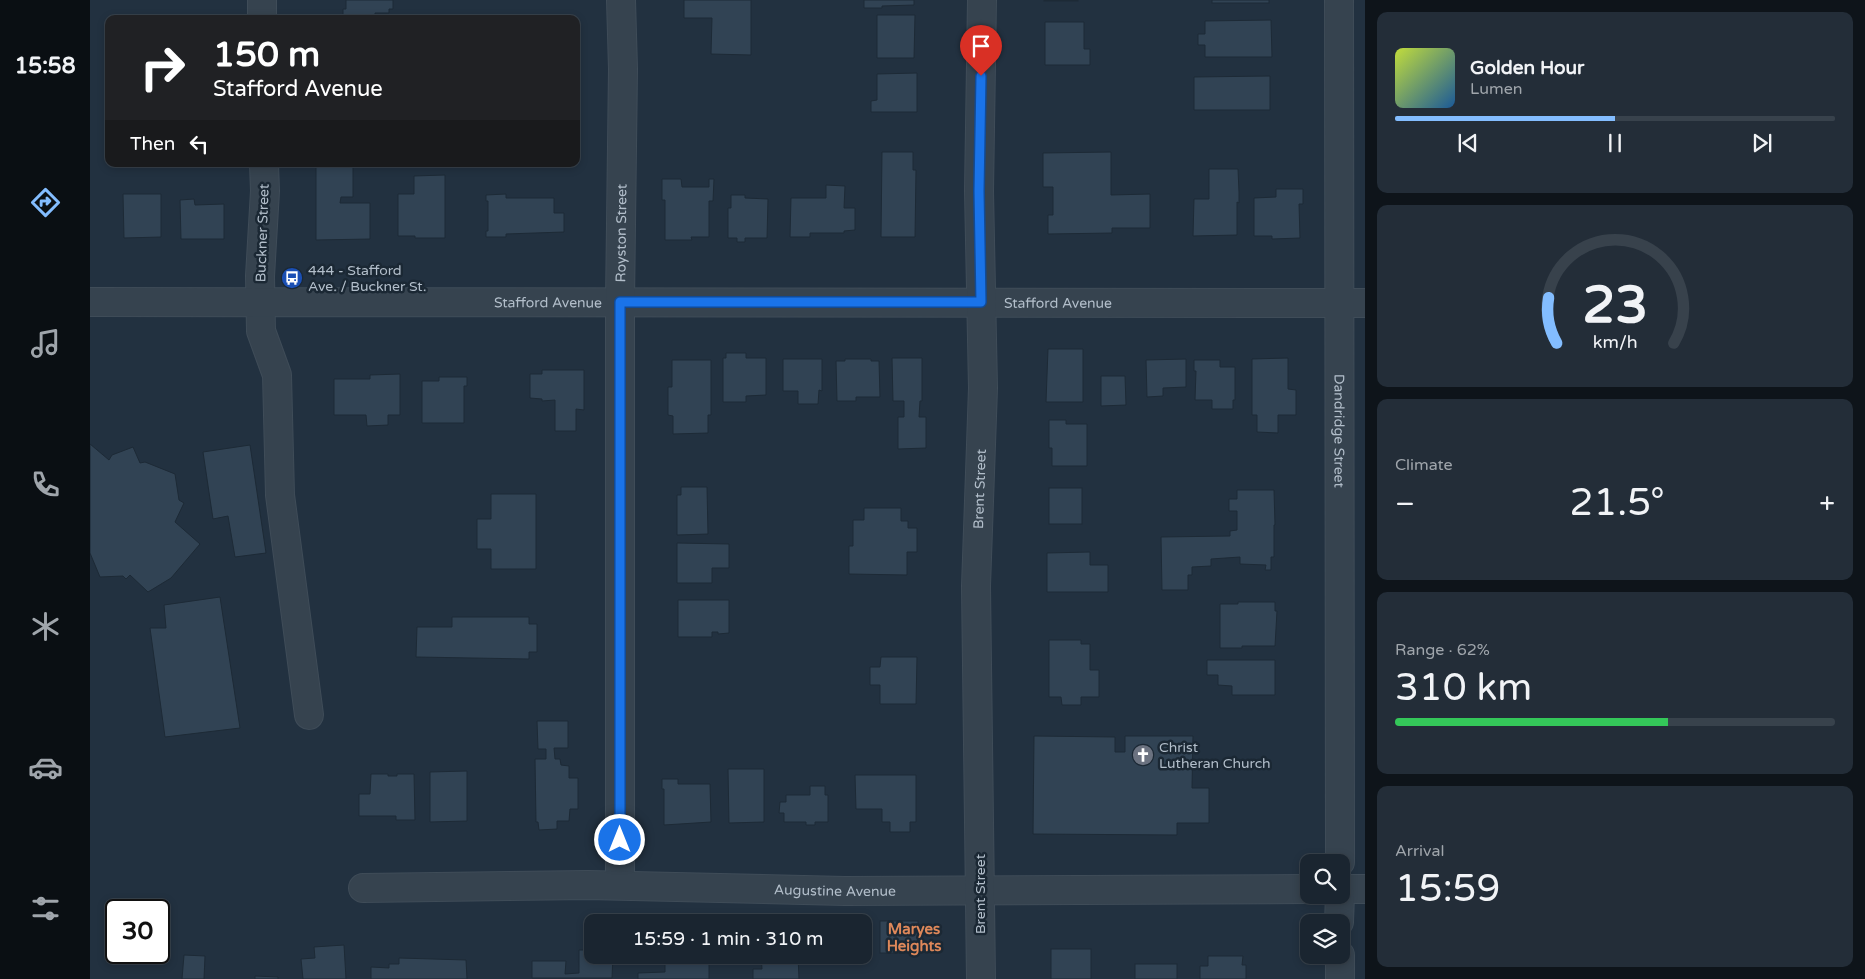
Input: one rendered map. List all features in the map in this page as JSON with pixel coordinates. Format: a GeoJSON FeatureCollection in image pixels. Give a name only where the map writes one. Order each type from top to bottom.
{"type":"FeatureCollection","features":[{"type":"Feature","properties":{"kind":"street"},"geometry":{"type":"LineString","coordinates":[[262,0],[262,15]]}},
{"type":"Feature","properties":{"kind":"street","name":"Royston Street"},"geometry":{"type":"LineString","coordinates":[[620,885],[620,302],[623,69],[621,0]]}},
{"type":"Feature","properties":{"kind":"street","name":"Brent Street"},"geometry":{"type":"LineString","coordinates":[[981,979],[976,586],[983,388],[979,191],[982,0]]}},
{"type":"Feature","properties":{"kind":"street","name":"Dandridge Street"},"geometry":{"type":"LineString","coordinates":[[1339,0],[1352,303],[1340,854]]}},
{"type":"Feature","properties":{"kind":"street","name":"Buckner Street"},"geometry":{"type":"LineString","coordinates":[[264,167],[260,302],[261,331],[277,375],[280,495],[309,715]]}},
{"type":"Feature","properties":{"kind":"street","name":"Stafford Avenue"},"geometry":{"type":"LineString","coordinates":[[90,302],[1352,303]]}},
{"type":"Feature","properties":{"kind":"street","name":"Augustine Avenue"},"geometry":{"type":"LineString","coordinates":[[363,888],[620,885],[845,891],[1300,889]]}},
{"type":"Feature","properties":{"kind":"street"},"geometry":{"type":"LineString","coordinates":[[1350,889],[1365,889]]}},
{"type":"Feature","properties":{"kind":"street"},"geometry":{"type":"LineString","coordinates":[[1340,964],[1340,979]]}},
{"type":"Feature","properties":{"kind":"building"},"geometry":{"type":"Polygon","coordinates":[[[346,0],[393,0],[393,9],[389,9],[389,13],[343,15],[343,9],[346,9],[346,0]]]}},
{"type":"Feature","properties":{"kind":"building"},"geometry":{"type":"Polygon","coordinates":[[[684,0],[751,0],[751,55],[711,54],[712,18],[684,18],[684,0]]]}},
{"type":"Feature","properties":{"kind":"building"},"geometry":{"type":"Polygon","coordinates":[[[864,0],[914,0],[914,5],[864,8],[864,0]]]}},
{"type":"Feature","properties":{"kind":"building"},"geometry":{"type":"Polygon","coordinates":[[[1078,0],[1078,1],[1044,1],[1078,0]]]}},
{"type":"Feature","properties":{"kind":"building"},"geometry":{"type":"Polygon","coordinates":[[[1212,0],[1269,0],[1269,3],[1212,3],[1212,0]]]}},
{"type":"Feature","properties":{"kind":"building"},"geometry":{"type":"Polygon","coordinates":[[[877,15],[915,15],[914,58],[877,58],[877,15]]]}},
{"type":"Feature","properties":{"kind":"building"},"geometry":{"type":"Polygon","coordinates":[[[1271,20],[1272,57],[1205,57],[1205,45],[1198,45],[1198,34],[1205,34],[1205,21],[1271,20]]]}},
{"type":"Feature","properties":{"kind":"building"},"geometry":{"type":"Polygon","coordinates":[[[1045,22],[1084,22],[1084,49],[1090,49],[1090,65],[1045,65],[1045,22]]]}},
{"type":"Feature","properties":{"kind":"building"},"geometry":{"type":"Polygon","coordinates":[[[917,73],[917,112],[871,112],[871,101],[877,100],[877,74],[917,73]]]}},
{"type":"Feature","properties":{"kind":"building"},"geometry":{"type":"Polygon","coordinates":[[[1270,76],[1270,110],[1194,110],[1194,77],[1270,76]]]}},
{"type":"Feature","properties":{"kind":"building"},"geometry":{"type":"Polygon","coordinates":[[[882,152],[913,152],[913,170],[916,170],[915,237],[881,237],[882,152]]]}},
{"type":"Feature","properties":{"kind":"building"},"geometry":{"type":"Polygon","coordinates":[[[1111,152],[1111,195],[1150,194],[1150,228],[1112,228],[1112,233],[1048,234],[1048,215],[1053,215],[1053,187],[1043,187],[1043,153],[1111,152]]]}},
{"type":"Feature","properties":{"kind":"building"},"geometry":{"type":"Polygon","coordinates":[[[316,167],[353,167],[353,197],[341,197],[340,203],[370,203],[370,239],[316,240],[316,167]]]}},
{"type":"Feature","properties":{"kind":"building"},"geometry":{"type":"Polygon","coordinates":[[[1209,169],[1238,169],[1239,203],[1237,202],[1237,235],[1193,236],[1194,199],[1209,199],[1209,169]]]}},
{"type":"Feature","properties":{"kind":"building"},"geometry":{"type":"Polygon","coordinates":[[[445,175],[445,238],[398,236],[398,194],[414,194],[414,176],[445,175]]]}},
{"type":"Feature","properties":{"kind":"building"},"geometry":{"type":"Polygon","coordinates":[[[662,179],[681,179],[682,187],[709,187],[709,179],[714,179],[713,201],[709,201],[709,237],[691,237],[692,240],[665,240],[665,200],[662,200],[662,179]]]}},
{"type":"Feature","properties":{"kind":"building"},"geometry":{"type":"Polygon","coordinates":[[[826,185],[845,186],[844,208],[855,208],[855,230],[844,231],[844,233],[810,233],[810,237],[790,237],[791,198],[826,198],[826,185]]]}},
{"type":"Feature","properties":{"kind":"building"},"geometry":{"type":"Polygon","coordinates":[[[1276,189],[1303,189],[1303,204],[1299,204],[1300,238],[1272,239],[1272,236],[1254,236],[1254,198],[1276,197],[1276,189]]]}},
{"type":"Feature","properties":{"kind":"building"},"geometry":{"type":"Polygon","coordinates":[[[123,194],[161,194],[161,237],[124,238],[123,194]]]}},
{"type":"Feature","properties":{"kind":"building"},"geometry":{"type":"Polygon","coordinates":[[[506,194],[506,198],[554,198],[554,213],[564,213],[564,232],[506,234],[506,237],[486,237],[486,231],[488,231],[488,201],[486,201],[486,195],[506,194]]]}},
{"type":"Feature","properties":{"kind":"building"},"geometry":{"type":"Polygon","coordinates":[[[731,195],[745,195],[745,198],[768,199],[767,238],[745,238],[745,242],[737,242],[737,238],[728,238],[728,208],[731,208],[731,195]]]}},
{"type":"Feature","properties":{"kind":"building"},"geometry":{"type":"Polygon","coordinates":[[[194,199],[195,205],[224,204],[224,239],[181,239],[180,200],[194,199]]]}},
{"type":"Feature","properties":{"kind":"building"},"geometry":{"type":"Polygon","coordinates":[[[1048,349],[1083,349],[1083,402],[1046,402],[1048,349]]]}},
{"type":"Feature","properties":{"kind":"building"},"geometry":{"type":"Polygon","coordinates":[[[726,353],[746,353],[746,358],[766,358],[766,395],[746,396],[746,402],[723,402],[723,358],[726,358],[726,353]]]}},
{"type":"Feature","properties":{"kind":"building"},"geometry":{"type":"Polygon","coordinates":[[[892,358],[922,358],[922,401],[920,401],[919,417],[926,417],[926,448],[898,449],[898,417],[904,417],[904,401],[893,401],[892,358]]]}},
{"type":"Feature","properties":{"kind":"building"},"geometry":{"type":"Polygon","coordinates":[[[1288,358],[1288,389],[1296,390],[1296,415],[1278,415],[1278,433],[1257,432],[1257,415],[1252,415],[1252,359],[1288,358]]]}},
{"type":"Feature","properties":{"kind":"building"},"geometry":{"type":"Polygon","coordinates":[[[783,359],[822,359],[822,391],[819,390],[818,404],[798,404],[798,391],[783,391],[783,359]]]}},
{"type":"Feature","properties":{"kind":"building"},"geometry":{"type":"Polygon","coordinates":[[[845,359],[871,359],[871,361],[879,361],[880,397],[856,397],[856,401],[837,401],[836,361],[845,361],[845,359]]]}},
{"type":"Feature","properties":{"kind":"building"},"geometry":{"type":"Polygon","coordinates":[[[1186,359],[1186,387],[1163,388],[1163,396],[1147,397],[1146,360],[1186,359]]]}},
{"type":"Feature","properties":{"kind":"building"},"geometry":{"type":"Polygon","coordinates":[[[672,360],[711,360],[711,415],[708,415],[708,433],[673,434],[673,416],[668,415],[668,387],[672,387],[672,360]]]}},
{"type":"Feature","properties":{"kind":"building"},"geometry":{"type":"Polygon","coordinates":[[[1194,360],[1220,360],[1220,367],[1235,367],[1235,400],[1233,400],[1233,409],[1212,409],[1212,400],[1195,400],[1196,371],[1194,371],[1194,360]]]}},
{"type":"Feature","properties":{"kind":"building"},"geometry":{"type":"Polygon","coordinates":[[[542,370],[584,370],[584,410],[576,409],[576,431],[555,431],[555,400],[542,401],[542,399],[530,398],[530,374],[542,374],[542,370]]]}},
{"type":"Feature","properties":{"kind":"building"},"geometry":{"type":"Polygon","coordinates":[[[400,374],[400,415],[388,415],[388,425],[367,426],[366,415],[334,415],[334,379],[370,379],[370,375],[400,374]]]}},
{"type":"Feature","properties":{"kind":"building"},"geometry":{"type":"Polygon","coordinates":[[[1101,376],[1125,376],[1126,405],[1101,406],[1101,376]]]}},
{"type":"Feature","properties":{"kind":"building"},"geometry":{"type":"Polygon","coordinates":[[[439,377],[467,377],[467,386],[464,386],[464,423],[422,423],[422,381],[439,381],[439,377]]]}},
{"type":"Feature","properties":{"kind":"building"},"geometry":{"type":"Polygon","coordinates":[[[1049,420],[1066,420],[1066,424],[1087,424],[1087,466],[1052,466],[1052,448],[1049,448],[1049,420]]]}},
{"type":"Feature","properties":{"kind":"building"},"geometry":{"type":"Polygon","coordinates":[[[90,444],[109,460],[112,455],[133,447],[140,463],[145,462],[175,474],[179,500],[184,503],[175,522],[200,544],[171,578],[148,592],[130,575],[126,579],[123,576],[100,577],[90,553],[90,444]]]}},
{"type":"Feature","properties":{"kind":"building"},"geometry":{"type":"Polygon","coordinates":[[[250,445],[266,553],[235,557],[228,516],[213,519],[203,452],[250,445]]]}},
{"type":"Feature","properties":{"kind":"building"},"geometry":{"type":"Polygon","coordinates":[[[681,487],[707,487],[708,534],[677,535],[677,495],[681,495],[681,487]]]}},
{"type":"Feature","properties":{"kind":"building"},"geometry":{"type":"Polygon","coordinates":[[[1049,488],[1082,488],[1082,524],[1049,524],[1049,488]]]}},
{"type":"Feature","properties":{"kind":"building"},"geometry":{"type":"Polygon","coordinates":[[[1237,490],[1274,490],[1274,557],[1271,557],[1271,570],[1265,570],[1266,565],[1240,564],[1240,557],[1211,559],[1211,566],[1192,567],[1192,575],[1188,575],[1188,590],[1162,590],[1161,537],[1230,536],[1230,531],[1237,530],[1237,511],[1229,511],[1229,499],[1237,499],[1237,490]]]}},
{"type":"Feature","properties":{"kind":"building"},"geometry":{"type":"Polygon","coordinates":[[[491,494],[536,494],[536,569],[491,569],[491,549],[477,549],[477,519],[491,519],[491,494]]]}},
{"type":"Feature","properties":{"kind":"building"},"geometry":{"type":"Polygon","coordinates":[[[864,508],[901,508],[901,521],[908,521],[908,528],[917,528],[917,552],[907,552],[907,575],[849,574],[849,546],[853,546],[853,520],[864,520],[864,508]]]}},
{"type":"Feature","properties":{"kind":"building"},"geometry":{"type":"Polygon","coordinates":[[[677,543],[729,544],[729,568],[712,568],[712,583],[677,583],[677,543]]]}},
{"type":"Feature","properties":{"kind":"building"},"geometry":{"type":"Polygon","coordinates":[[[1090,552],[1090,565],[1108,565],[1108,592],[1047,592],[1047,553],[1090,552]]]}},
{"type":"Feature","properties":{"kind":"building"},"geometry":{"type":"Polygon","coordinates":[[[220,597],[240,728],[165,737],[150,628],[166,628],[164,605],[220,597]]]}},
{"type":"Feature","properties":{"kind":"building"},"geometry":{"type":"Polygon","coordinates":[[[678,600],[729,600],[729,633],[718,634],[718,632],[712,632],[712,637],[678,637],[678,600]]]}},
{"type":"Feature","properties":{"kind":"building"},"geometry":{"type":"Polygon","coordinates":[[[1238,602],[1275,602],[1275,611],[1277,611],[1275,646],[1220,648],[1220,604],[1238,604],[1238,602]]]}},
{"type":"Feature","properties":{"kind":"building"},"geometry":{"type":"Polygon","coordinates":[[[452,617],[529,617],[529,624],[537,624],[537,652],[529,652],[529,659],[416,657],[417,627],[452,627],[452,617]]]}},
{"type":"Feature","properties":{"kind":"building"},"geometry":{"type":"Polygon","coordinates":[[[1049,640],[1081,640],[1081,644],[1090,644],[1090,670],[1099,670],[1099,697],[1081,697],[1081,705],[1062,705],[1061,697],[1049,697],[1049,640]]]}},
{"type":"Feature","properties":{"kind":"building"},"geometry":{"type":"Polygon","coordinates":[[[881,657],[917,657],[916,704],[880,704],[880,685],[870,685],[870,667],[880,667],[881,657]]]}},
{"type":"Feature","properties":{"kind":"building"},"geometry":{"type":"Polygon","coordinates":[[[1207,660],[1275,660],[1275,695],[1232,695],[1232,686],[1218,685],[1218,675],[1207,675],[1207,660]]]}},
{"type":"Feature","properties":{"kind":"building"},"geometry":{"type":"Polygon","coordinates":[[[537,721],[568,721],[568,748],[554,748],[555,759],[560,759],[561,765],[569,766],[569,778],[578,778],[578,809],[570,809],[569,821],[557,821],[557,829],[539,830],[538,822],[536,822],[535,759],[546,759],[546,749],[538,749],[537,721]]]}},
{"type":"Feature","properties":{"kind":"building"},"geometry":{"type":"Polygon","coordinates":[[[1034,736],[1115,737],[1115,752],[1125,752],[1125,736],[1193,736],[1192,788],[1209,788],[1209,823],[1177,823],[1177,835],[1033,834],[1034,736]]]}},
{"type":"Feature","properties":{"kind":"building"},"geometry":{"type":"Polygon","coordinates":[[[728,769],[764,769],[764,822],[729,823],[728,769]]]}},
{"type":"Feature","properties":{"kind":"building"},"geometry":{"type":"Polygon","coordinates":[[[467,771],[467,821],[430,822],[430,772],[467,771]]]}},
{"type":"Feature","properties":{"kind":"building"},"geometry":{"type":"Polygon","coordinates":[[[371,774],[397,776],[397,774],[414,774],[415,820],[396,820],[396,816],[359,816],[359,794],[370,794],[371,774]]]}},
{"type":"Feature","properties":{"kind":"building"},"geometry":{"type":"Polygon","coordinates":[[[855,775],[916,775],[916,822],[910,822],[910,832],[890,832],[890,822],[882,822],[882,809],[856,809],[855,775]]]}},
{"type":"Feature","properties":{"kind":"building"},"geometry":{"type":"Polygon","coordinates":[[[662,779],[678,779],[678,784],[710,784],[711,822],[664,825],[664,789],[662,789],[662,779]]]}},
{"type":"Feature","properties":{"kind":"building"},"geometry":{"type":"Polygon","coordinates":[[[810,786],[825,786],[825,795],[828,795],[828,822],[815,822],[815,825],[806,825],[806,822],[784,822],[784,813],[779,813],[780,802],[786,802],[786,795],[810,795],[810,786]]]}},
{"type":"Feature","properties":{"kind":"building"},"geometry":{"type":"Polygon","coordinates":[[[880,921],[918,921],[918,953],[880,953],[880,921]]]}},
{"type":"Feature","properties":{"kind":"building"},"geometry":{"type":"Polygon","coordinates":[[[344,945],[346,979],[303,979],[301,959],[315,958],[314,947],[344,945]]]}},
{"type":"Feature","properties":{"kind":"building"},"geometry":{"type":"Polygon","coordinates":[[[1051,949],[1091,949],[1091,979],[1051,979],[1051,949]]]}},
{"type":"Feature","properties":{"kind":"building"},"geometry":{"type":"Polygon","coordinates":[[[579,950],[584,950],[584,964],[613,964],[612,978],[532,978],[532,961],[566,961],[565,974],[579,973],[579,950]]]}},
{"type":"Feature","properties":{"kind":"building"},"geometry":{"type":"Polygon","coordinates":[[[184,955],[205,956],[204,979],[182,979],[184,955]]]}},
{"type":"Feature","properties":{"kind":"building"},"geometry":{"type":"Polygon","coordinates":[[[1208,956],[1243,956],[1242,965],[1246,965],[1246,979],[1200,979],[1200,966],[1208,966],[1208,956]]]}},
{"type":"Feature","properties":{"kind":"building"},"geometry":{"type":"Polygon","coordinates":[[[399,958],[466,960],[467,979],[371,979],[371,967],[389,968],[389,964],[399,964],[399,958]]]}},
{"type":"Feature","properties":{"kind":"building"},"geometry":{"type":"Polygon","coordinates":[[[665,964],[709,964],[709,979],[638,979],[638,973],[665,972],[665,964]]]}},
{"type":"Feature","properties":{"kind":"building"},"geometry":{"type":"Polygon","coordinates":[[[762,964],[798,964],[799,979],[753,979],[753,969],[762,969],[762,964]]]}},
{"type":"Feature","properties":{"kind":"building"},"geometry":{"type":"Polygon","coordinates":[[[1135,964],[1177,964],[1177,979],[1135,979],[1135,964]]]}},
{"type":"Feature","properties":{"kind":"building"},"geometry":{"type":"Polygon","coordinates":[[[255,976],[278,977],[278,979],[255,979],[255,976]]]}},
{"type":"Feature","properties":{"kind":"place","name":"444 - Stafford Ave. / Buckner St."},"geometry":{"type":"Point","coordinates":[292,278]}},
{"type":"Feature","properties":{"kind":"place","name":"Christ Lutheran Church"},"geometry":{"type":"Point","coordinates":[1143,755]}},
{"type":"Feature","properties":{"kind":"district","name":"Maryes Heights"},"geometry":{"type":"Point","coordinates":[914,938]}},
{"type":"Feature","properties":{"kind":"route"},"geometry":{"type":"LineString","coordinates":[[620,840],[620,302],[981,302],[979,191],[981,76]]}}]}
